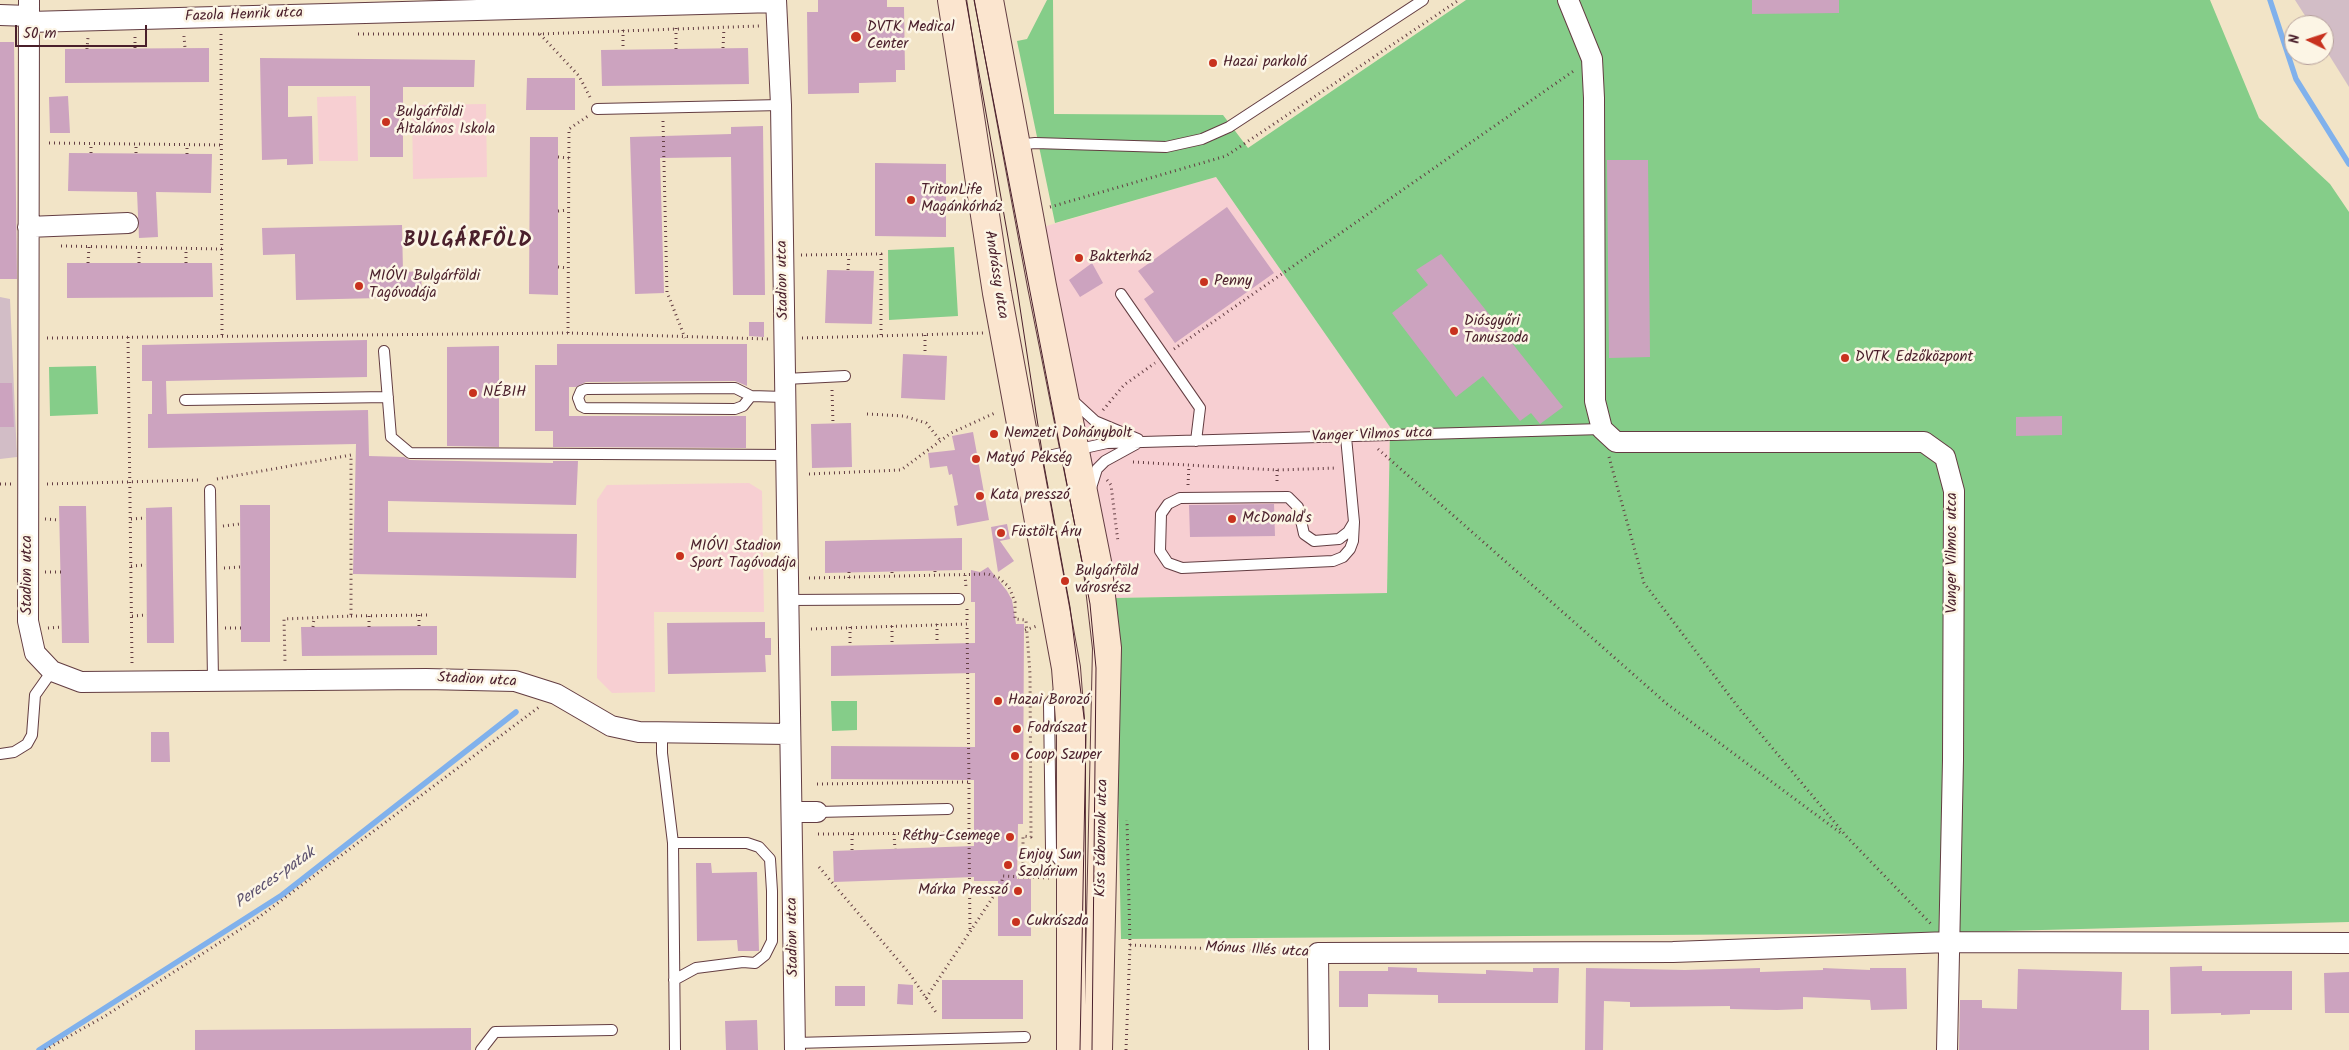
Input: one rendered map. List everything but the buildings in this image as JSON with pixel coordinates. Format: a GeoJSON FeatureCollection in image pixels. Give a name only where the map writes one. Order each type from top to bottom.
{"type":"FeatureCollection","features":[{"type":"Feature","properties":{"kind":"main road","name":"Andrássy utca"},"geometry":{"type":"LineString","coordinates":[[952,0],[997,293],[1027,460]]}},
{"type":"Feature","properties":{"kind":"main road"},"geometry":{"type":"LineString","coordinates":[[989,0],[1075,450]]}},
{"type":"Feature","properties":{"kind":"main road","name":"Kiss tábornok utca"},"geometry":{"type":"LineString","coordinates":[[1075,450],[1097,562],[1107,648],[1098,1050]]}},
{"type":"Feature","properties":{"kind":"main road","name":"Kiss tábornok utca"},"geometry":{"type":"LineString","coordinates":[[1027,460],[1067,680],[1071,733],[1060,877],[1071,1050]]}},
{"type":"Feature","properties":{"kind":"street"},"geometry":{"type":"LineString","coordinates":[[1568,0],[1592,59],[1594,98],[1595,401],[1602,429]]}},
{"type":"Feature","properties":{"kind":"street","name":"Stadion utca"},"geometry":{"type":"LineString","coordinates":[[590,7],[776,1],[781,105],[795,1047]]}},
{"type":"Feature","properties":{"kind":"street","name":"Fazola Henrik utca"},"geometry":{"type":"LineString","coordinates":[[0,15],[29,12],[221,17],[459,5],[590,7]]}},
{"type":"Feature","properties":{"kind":"street"},"geometry":{"type":"LineString","coordinates":[[29,12],[28,227],[128,223]]}},
{"type":"Feature","properties":{"kind":"street","name":"Stadion utca"},"geometry":{"type":"LineString","coordinates":[[28,227],[28,621],[35,653],[52,671],[81,682],[426,678],[514,681],[556,694],[611,726],[639,732],[790,734]]}},
{"type":"Feature","properties":{"kind":"street","name":"Vanger Vilmos utca"},"geometry":{"type":"LineString","coordinates":[[1602,429],[1616,442],[1924,442],[1945,456],[1954,491],[1953,760],[1948,942]]}},
{"type":"Feature","properties":{"kind":"street"},"geometry":{"type":"LineString","coordinates":[[792,812],[817,812]]}},
{"type":"Feature","properties":{"kind":"street"},"geometry":{"type":"LineString","coordinates":[[1947,1050],[1948,942]]}},
{"type":"Feature","properties":{"kind":"street"},"geometry":{"type":"LineString","coordinates":[[1318,954],[1674,952],[1948,942],[2349,942]]}},
{"type":"Feature","properties":{"kind":"street","name":"Mónus Illés utca"},"geometry":{"type":"LineString","coordinates":[[1318,954],[1319,1050]]}},
{"type":"Feature","properties":{"kind":"lane"},"geometry":{"type":"LineString","coordinates":[[1016,145],[1035,143],[1166,147],[1202,139],[1229,127],[1423,0]]}},
{"type":"Feature","properties":{"kind":"lane"},"geometry":{"type":"LineString","coordinates":[[597,110],[781,105]]}},
{"type":"Feature","properties":{"kind":"lane"},"geometry":{"type":"LineString","coordinates":[[1121,294],[1200,408],[1196,441]]}},
{"type":"Feature","properties":{"kind":"lane"},"geometry":{"type":"LineString","coordinates":[[384,351],[391,437],[410,453],[786,455]]}},
{"type":"Feature","properties":{"kind":"lane"},"geometry":{"type":"LineString","coordinates":[[751,396],[735,388],[586,389],[581,391],[578,398],[581,406],[585,408],[736,409],[743,406],[751,396],[831,377],[844,376]]}},
{"type":"Feature","properties":{"kind":"lane"},"geometry":{"type":"LineString","coordinates":[[1063,392],[1095,421],[1143,441]]}},
{"type":"Feature","properties":{"kind":"lane"},"geometry":{"type":"LineString","coordinates":[[185,400],[388,396]]}},
{"type":"Feature","properties":{"kind":"lane","name":"Vanger Vilmos utca"},"geometry":{"type":"LineString","coordinates":[[1027,460],[1107,443],[1143,441],[1602,429]]}},
{"type":"Feature","properties":{"kind":"lane"},"geometry":{"type":"LineString","coordinates":[[1346,437],[1354,522],[1350,549],[1343,557],[1333,561],[1182,568],[1168,563],[1160,552],[1160,514],[1168,504],[1180,498],[1288,498],[1298,506],[1304,534],[1314,541],[1329,541],[1339,538],[1348,532],[1354,522]]}},
{"type":"Feature","properties":{"kind":"lane"},"geometry":{"type":"LineString","coordinates":[[1086,504],[1097,469],[1105,461],[1143,441]]}},
{"type":"Feature","properties":{"kind":"lane"},"geometry":{"type":"LineString","coordinates":[[210,490],[213,680]]}},
{"type":"Feature","properties":{"kind":"lane"},"geometry":{"type":"LineString","coordinates":[[788,600],[964,599]]}},
{"type":"Feature","properties":{"kind":"lane"},"geometry":{"type":"LineString","coordinates":[[0,754],[14,752],[27,744],[32,735],[35,695],[52,671]]}},
{"type":"Feature","properties":{"kind":"lane"},"geometry":{"type":"LineString","coordinates":[[662,732],[662,753],[673,843],[675,1050]]}},
{"type":"Feature","properties":{"kind":"lane"},"geometry":{"type":"LineString","coordinates":[[817,812],[948,809]]}},
{"type":"Feature","properties":{"kind":"lane"},"geometry":{"type":"LineString","coordinates":[[673,843],[747,843],[759,847],[770,859],[772,892],[772,942],[765,955],[755,963],[743,962],[696,968],[674,980]]}},
{"type":"Feature","properties":{"kind":"lane"},"geometry":{"type":"LineString","coordinates":[[481,1050],[495,1032],[612,1030]]}},
{"type":"Feature","properties":{"kind":"lane"},"geometry":{"type":"LineString","coordinates":[[795,1047],[1025,1037]]}},
{"type":"Feature","properties":{"kind":"path"},"geometry":{"type":"LineString","coordinates":[[221,17],[222,336]]}},
{"type":"Feature","properties":{"kind":"path"},"geometry":{"type":"LineString","coordinates":[[568,333],[569,129],[597,110],[579,76],[540,34],[777,25]]}},
{"type":"Feature","properties":{"kind":"path"},"geometry":{"type":"LineString","coordinates":[[676,28],[676,49]]}},
{"type":"Feature","properties":{"kind":"path"},"geometry":{"type":"LineString","coordinates":[[723,48],[724,28]]}},
{"type":"Feature","properties":{"kind":"path"},"geometry":{"type":"LineString","coordinates":[[623,30],[623,50]]}},
{"type":"Feature","properties":{"kind":"path"},"geometry":{"type":"LineString","coordinates":[[87,49],[88,34]]}},
{"type":"Feature","properties":{"kind":"path"},"geometry":{"type":"LineString","coordinates":[[134,34],[135,49]]}},
{"type":"Feature","properties":{"kind":"path"},"geometry":{"type":"LineString","coordinates":[[184,34],[185,48]]}},
{"type":"Feature","properties":{"kind":"path"},"geometry":{"type":"LineString","coordinates":[[1095,421],[1124,385],[1592,59]]}},
{"type":"Feature","properties":{"kind":"path"},"geometry":{"type":"LineString","coordinates":[[663,108],[666,273],[668,292],[685,338]]}},
{"type":"Feature","properties":{"kind":"path"},"geometry":{"type":"LineString","coordinates":[[49,143],[222,145]]}},
{"type":"Feature","properties":{"kind":"path"},"geometry":{"type":"LineString","coordinates":[[91,143],[91,153]]}},
{"type":"Feature","properties":{"kind":"path"},"geometry":{"type":"LineString","coordinates":[[136,144],[136,154]]}},
{"type":"Feature","properties":{"kind":"path"},"geometry":{"type":"LineString","coordinates":[[187,144],[187,154]]}},
{"type":"Feature","properties":{"kind":"path"},"geometry":{"type":"LineString","coordinates":[[558,157],[569,158]]}},
{"type":"Feature","properties":{"kind":"path"},"geometry":{"type":"LineString","coordinates":[[660,166],[665,166]]}},
{"type":"Feature","properties":{"kind":"path"},"geometry":{"type":"LineString","coordinates":[[558,211],[568,210]]}},
{"type":"Feature","properties":{"kind":"path"},"geometry":{"type":"LineString","coordinates":[[51,246],[222,249]]}},
{"type":"Feature","properties":{"kind":"path"},"geometry":{"type":"LineString","coordinates":[[88,263],[89,247]]}},
{"type":"Feature","properties":{"kind":"path"},"geometry":{"type":"LineString","coordinates":[[139,248],[139,263]]}},
{"type":"Feature","properties":{"kind":"path"},"geometry":{"type":"LineString","coordinates":[[186,249],[186,263]]}},
{"type":"Feature","properties":{"kind":"path"},"geometry":{"type":"LineString","coordinates":[[783,256],[881,254],[881,337]]}},
{"type":"Feature","properties":{"kind":"path"},"geometry":{"type":"LineString","coordinates":[[848,255],[848,270]]}},
{"type":"Feature","properties":{"kind":"path"},"geometry":{"type":"LineString","coordinates":[[558,267],[568,268]]}},
{"type":"Feature","properties":{"kind":"path"},"geometry":{"type":"LineString","coordinates":[[42,338],[568,333],[685,338],[785,339],[983,332]]}},
{"type":"Feature","properties":{"kind":"path"},"geometry":{"type":"LineString","coordinates":[[925,335],[925,355]]}},
{"type":"Feature","properties":{"kind":"path"},"geometry":{"type":"LineString","coordinates":[[128,337],[132,682]]}},
{"type":"Feature","properties":{"kind":"path"},"geometry":{"type":"LineString","coordinates":[[831,377],[833,424]]}},
{"type":"Feature","properties":{"kind":"path"},"geometry":{"type":"LineString","coordinates":[[809,474],[902,470],[940,440],[1000,410]]}},
{"type":"Feature","properties":{"kind":"path"},"geometry":{"type":"LineString","coordinates":[[866,414],[904,416],[926,423],[940,440]]}},
{"type":"Feature","properties":{"kind":"path"},"geometry":{"type":"LineString","coordinates":[[1602,429],[1644,583],[1738,707],[1847,837],[1948,942]]}},
{"type":"Feature","properties":{"kind":"path"},"geometry":{"type":"LineString","coordinates":[[1363,436],[1668,704],[1847,837]]}},
{"type":"Feature","properties":{"kind":"path"},"geometry":{"type":"LineString","coordinates":[[211,480],[351,455],[351,616]]}},
{"type":"Feature","properties":{"kind":"path"},"geometry":{"type":"LineString","coordinates":[[1131,462],[1277,470],[1348,468]]}},
{"type":"Feature","properties":{"kind":"path"},"geometry":{"type":"LineString","coordinates":[[1188,498],[1189,465]]}},
{"type":"Feature","properties":{"kind":"path"},"geometry":{"type":"LineString","coordinates":[[42,484],[202,480]]}},
{"type":"Feature","properties":{"kind":"path"},"geometry":{"type":"LineString","coordinates":[[1111,486],[1112,480]]}},
{"type":"Feature","properties":{"kind":"path"},"geometry":{"type":"LineString","coordinates":[[42,518],[60,520]]}},
{"type":"Feature","properties":{"kind":"path"},"geometry":{"type":"LineString","coordinates":[[130,519],[146,518]]}},
{"type":"Feature","properties":{"kind":"path"},"geometry":{"type":"LineString","coordinates":[[223,526],[240,524]]}},
{"type":"Feature","properties":{"kind":"path"},"geometry":{"type":"LineString","coordinates":[[131,566],[146,565]]}},
{"type":"Feature","properties":{"kind":"path"},"geometry":{"type":"LineString","coordinates":[[224,568],[241,567]]}},
{"type":"Feature","properties":{"kind":"path"},"geometry":{"type":"LineString","coordinates":[[42,571],[61,572]]}},
{"type":"Feature","properties":{"kind":"path"},"geometry":{"type":"LineString","coordinates":[[935,571],[935,576]]}},
{"type":"Feature","properties":{"kind":"path"},"geometry":{"type":"LineString","coordinates":[[849,572],[849,578]]}},
{"type":"Feature","properties":{"kind":"path"},"geometry":{"type":"LineString","coordinates":[[892,572],[892,577]]}},
{"type":"Feature","properties":{"kind":"path"},"geometry":{"type":"LineString","coordinates":[[809,578],[988,574],[1000,578],[1009,587],[1015,602],[1015,619],[1026,620],[1030,674],[1031,837],[1023,836],[1023,876]]}},
{"type":"Feature","properties":{"kind":"path"},"geometry":{"type":"LineString","coordinates":[[965,575],[970,932]]}},
{"type":"Feature","properties":{"kind":"path"},"geometry":{"type":"LineString","coordinates":[[132,616],[147,615]]}},
{"type":"Feature","properties":{"kind":"path"},"geometry":{"type":"LineString","coordinates":[[419,626],[420,615]]}},
{"type":"Feature","properties":{"kind":"path"},"geometry":{"type":"LineString","coordinates":[[285,663],[284,619],[428,615]]}},
{"type":"Feature","properties":{"kind":"path"},"geometry":{"type":"LineString","coordinates":[[369,616],[369,627]]}},
{"type":"Feature","properties":{"kind":"path"},"geometry":{"type":"LineString","coordinates":[[313,627],[314,618]]}},
{"type":"Feature","properties":{"kind":"path"},"geometry":{"type":"LineString","coordinates":[[937,624],[937,644]]}},
{"type":"Feature","properties":{"kind":"path"},"geometry":{"type":"LineString","coordinates":[[811,628],[967,624]]}},
{"type":"Feature","properties":{"kind":"path"},"geometry":{"type":"LineString","coordinates":[[1026,630],[1041,624]]}},
{"type":"Feature","properties":{"kind":"path"},"geometry":{"type":"LineString","coordinates":[[892,626],[892,645]]}},
{"type":"Feature","properties":{"kind":"path"},"geometry":{"type":"LineString","coordinates":[[42,628],[62,627]]}},
{"type":"Feature","properties":{"kind":"path"},"geometry":{"type":"LineString","coordinates":[[850,627],[850,645]]}},
{"type":"Feature","properties":{"kind":"path"},"geometry":{"type":"LineString","coordinates":[[224,628],[241,628]]}},
{"type":"Feature","properties":{"kind":"path"},"geometry":{"type":"LineString","coordinates":[[45,1050],[105,1016],[255,920],[556,694]]}},
{"type":"Feature","properties":{"kind":"path"},"geometry":{"type":"LineString","coordinates":[[817,784],[852,782],[969,782]]}},
{"type":"Feature","properties":{"kind":"path"},"geometry":{"type":"LineString","coordinates":[[934,833],[934,847]]}},
{"type":"Feature","properties":{"kind":"path"},"geometry":{"type":"LineString","coordinates":[[818,834],[969,833]]}},
{"type":"Feature","properties":{"kind":"path"},"geometry":{"type":"LineString","coordinates":[[852,834],[852,850]]}},
{"type":"Feature","properties":{"kind":"path"},"geometry":{"type":"LineString","coordinates":[[894,834],[895,849]]}},
{"type":"Feature","properties":{"kind":"path"},"geometry":{"type":"LineString","coordinates":[[819,867],[909,973],[937,1014]]}},
{"type":"Feature","properties":{"kind":"path"},"geometry":{"type":"LineString","coordinates":[[926,998],[1001,885],[1003,876],[1060,877]]}},
{"type":"Feature","properties":{"kind":"path","name":"Mónus Illés utca"},"geometry":{"type":"LineString","coordinates":[[1126,1050],[1130,945],[1318,954]]}},
{"type":"Feature","properties":{"kind":"shaded area"},"geometry":{"type":"Polygon","coordinates":[[[2295,0],[2349,0],[2349,87],[2334,63],[2334,15],[2305,15],[2295,0]]]}},
{"type":"Feature","properties":{"kind":"shaded area"},"geometry":{"type":"Polygon","coordinates":[[[356,96],[358,161],[319,161],[317,97],[356,96]]]}},
{"type":"Feature","properties":{"kind":"shaded area"},"geometry":{"type":"Polygon","coordinates":[[[486,104],[487,177],[413,179],[412,105],[486,104]]]}},
{"type":"Feature","properties":{"kind":"shaded area"},"geometry":{"type":"Polygon","coordinates":[[[1216,177],[1390,426],[1387,593],[1114,598],[1043,227],[1216,177]]]}},
{"type":"Feature","properties":{"kind":"shaded area"},"geometry":{"type":"Polygon","coordinates":[[[0,297],[10,299],[17,457],[0,459],[0,297]]]}},
{"type":"Feature","properties":{"kind":"shaded area","name":"MIÓVI Stadion Sport Tagóvodája"},"geometry":{"type":"Polygon","coordinates":[[[749,483],[762,491],[764,612],[654,612],[655,692],[612,693],[597,678],[597,500],[607,485],[749,483]]]}},
{"type":"Feature","properties":{"kind":"green space"},"geometry":{"type":"Polygon","coordinates":[[[1047,0],[1053,0],[1054,114],[1223,115],[1248,148],[1466,0],[2210,0],[2259,118],[2330,184],[2349,212],[2349,922],[1927,933],[1121,939],[1114,598],[1387,593],[1390,427],[1216,177],[1055,223],[1017,41],[1027,39],[1047,0]]]}},
{"type":"Feature","properties":{"kind":"green space"},"geometry":{"type":"Polygon","coordinates":[[[954,247],[958,316],[889,320],[888,250],[954,247]]]}},
{"type":"Feature","properties":{"kind":"green space"},"geometry":{"type":"Polygon","coordinates":[[[96,366],[98,414],[50,416],[49,367],[96,366]]]}},
{"type":"Feature","properties":{"kind":"green space"},"geometry":{"type":"Polygon","coordinates":[[[831,701],[857,701],[857,730],[832,731],[831,701]]]}},
{"type":"Feature","properties":{"kind":"waterway"},"geometry":{"type":"LineString","coordinates":[[2270,0],[2296,79],[2349,164]]}},
{"type":"Feature","properties":{"kind":"waterway","name":"Pereces-patak"},"geometry":{"type":"LineString","coordinates":[[39,1050],[282,895],[516,712]]}},
{"type":"Feature","properties":{"kind":"tram line"},"geometry":{"type":"LineString","coordinates":[[966,0],[1017,288],[1044,465],[1070,607],[1086,733],[1080,1050]]}},
{"type":"Feature","properties":{"kind":"tram line"},"geometry":{"type":"LineString","coordinates":[[974,0],[1090,604],[1096,668],[1092,1050]]}},
{"type":"Feature","properties":{"kind":"place","name":"DVTK Medical Center"},"geometry":{"type":"Point","coordinates":[856,37]}},
{"type":"Feature","properties":{"kind":"place","name":"Hazai parkoló"},"geometry":{"type":"Point","coordinates":[1213,63]}},
{"type":"Feature","properties":{"kind":"place","name":"Bulgárföldi Általános Iskola"},"geometry":{"type":"Point","coordinates":[386,122]}},
{"type":"Feature","properties":{"kind":"place","name":"TritonLife Magánkórház"},"geometry":{"type":"Point","coordinates":[911,200]}},
{"type":"Feature","properties":{"kind":"place","name":"Bakterház"},"geometry":{"type":"Point","coordinates":[1079,258]}},
{"type":"Feature","properties":{"kind":"place","name":"Penny"},"geometry":{"type":"Point","coordinates":[1204,282]}},
{"type":"Feature","properties":{"kind":"place","name":"MIÓVI Bulgárföldi Tagóvodája"},"geometry":{"type":"Point","coordinates":[359,286]}},
{"type":"Feature","properties":{"kind":"place","name":"Diósgyőri Tanuszoda"},"geometry":{"type":"Point","coordinates":[1454,331]}},
{"type":"Feature","properties":{"kind":"place","name":"DVTK Edzőközpont"},"geometry":{"type":"Point","coordinates":[1845,358]}},
{"type":"Feature","properties":{"kind":"place","name":"NÉBIH"},"geometry":{"type":"Point","coordinates":[473,393]}},
{"type":"Feature","properties":{"kind":"place","name":"Nemzeti Dohánybolt"},"geometry":{"type":"Point","coordinates":[994,434]}},
{"type":"Feature","properties":{"kind":"place","name":"Matyó Pékség"},"geometry":{"type":"Point","coordinates":[976,459]}},
{"type":"Feature","properties":{"kind":"place","name":"Kata presszó"},"geometry":{"type":"Point","coordinates":[980,496]}},
{"type":"Feature","properties":{"kind":"place","name":"McDonald's"},"geometry":{"type":"Point","coordinates":[1232,519]}},
{"type":"Feature","properties":{"kind":"place","name":"Füstölt Áru"},"geometry":{"type":"Point","coordinates":[1001,533]}},
{"type":"Feature","properties":{"kind":"place","name":"MIÓVI Stadion Sport Tagóvodája"},"geometry":{"type":"Point","coordinates":[680,556]}},
{"type":"Feature","properties":{"kind":"place","name":"Bulgárföld városrész"},"geometry":{"type":"Point","coordinates":[1065,581]}},
{"type":"Feature","properties":{"kind":"place","name":"Hazai Borozó"},"geometry":{"type":"Point","coordinates":[998,701]}},
{"type":"Feature","properties":{"kind":"place","name":"Fodrászat"},"geometry":{"type":"Point","coordinates":[1017,729]}},
{"type":"Feature","properties":{"kind":"place","name":"Coop Szuper"},"geometry":{"type":"Point","coordinates":[1015,756]}},
{"type":"Feature","properties":{"kind":"place","name":"Réthy-Csemege"},"geometry":{"type":"Point","coordinates":[1010,837]}},
{"type":"Feature","properties":{"kind":"place","name":"Enjoy Sun Szolárium"},"geometry":{"type":"Point","coordinates":[1008,865]}},
{"type":"Feature","properties":{"kind":"place","name":"Márka Presszó"},"geometry":{"type":"Point","coordinates":[1018,891]}},
{"type":"Feature","properties":{"kind":"place","name":"Cukrászda"},"geometry":{"type":"Point","coordinates":[1016,922]}},
{"type":"Feature","properties":{"kind":"district","name":"BULGÁRFÖLD"},"geometry":{"type":"Point","coordinates":[468,243]}}]}
